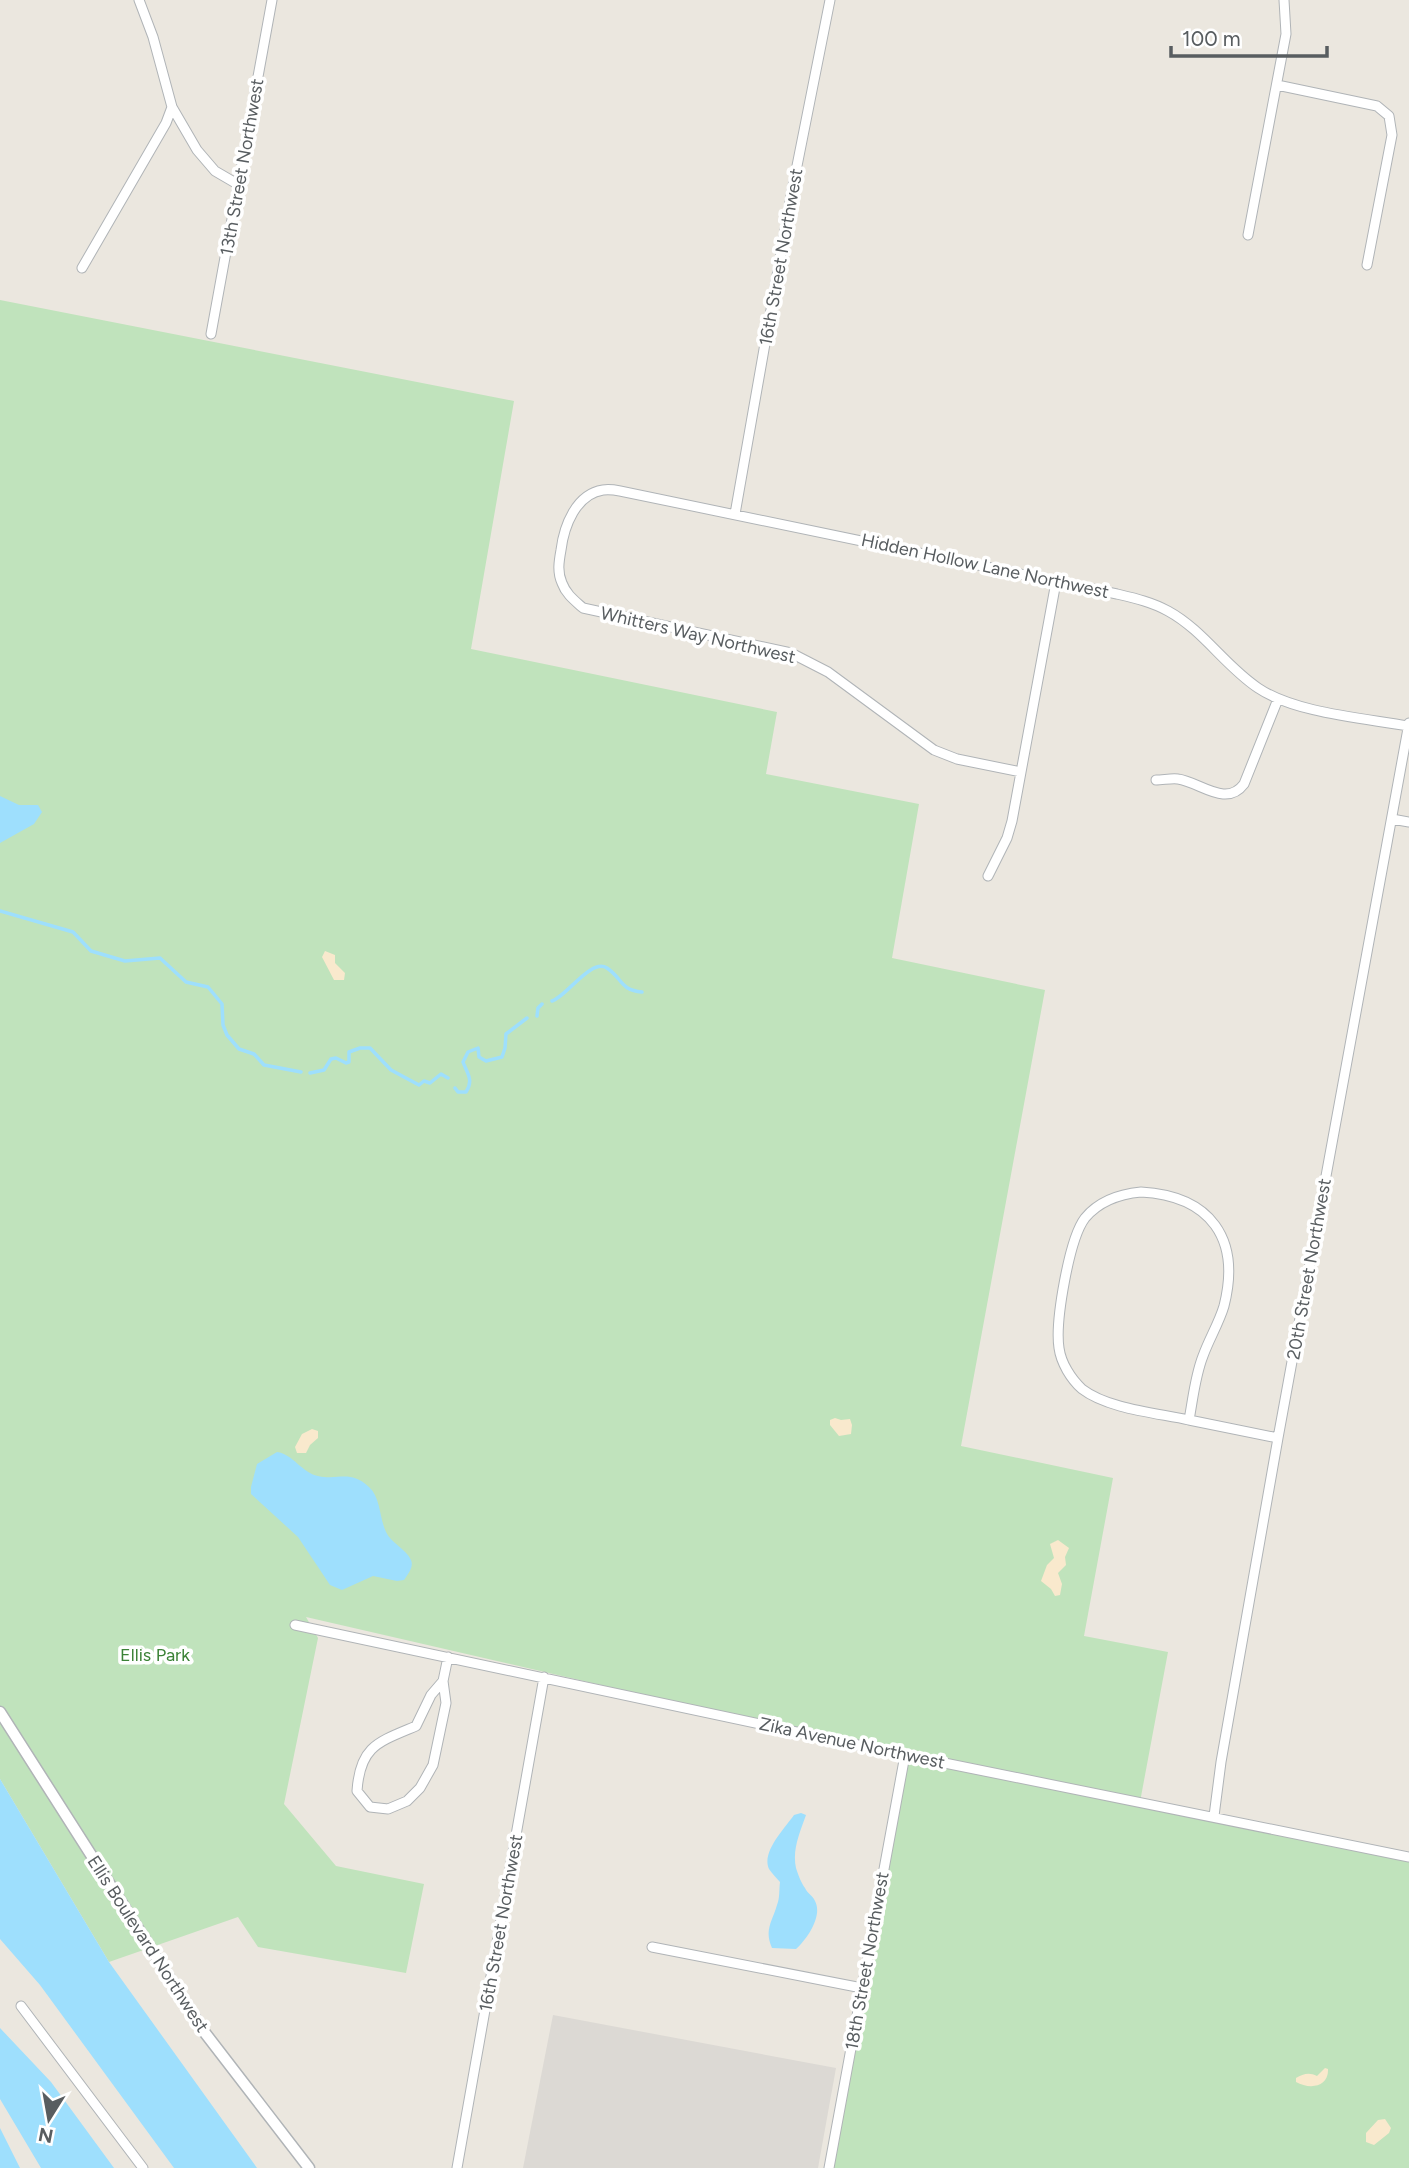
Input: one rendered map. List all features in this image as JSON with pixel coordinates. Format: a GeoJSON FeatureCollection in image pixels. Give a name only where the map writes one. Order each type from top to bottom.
{"type":"FeatureCollection","features":[{"type":"Feature","properties":{"kind":"street"},"geometry":{"type":"LineString","coordinates":[[139,0],[153,37],[172,107],[197,150],[215,171],[239,185]]}},
{"type":"Feature","properties":{"kind":"street","name":"13th Street Northwest"},"geometry":{"type":"LineString","coordinates":[[211,334],[272,0]]}},
{"type":"Feature","properties":{"kind":"street","name":"16th Street Northwest"},"geometry":{"type":"LineString","coordinates":[[735,514],[791,195],[830,0]]}},
{"type":"Feature","properties":{"kind":"street"},"geometry":{"type":"LineString","coordinates":[[1248,235],[1286,34],[1284,0]]}},
{"type":"Feature","properties":{"kind":"street"},"geometry":{"type":"LineString","coordinates":[[1277,85],[1377,106],[1389,116],[1392,135],[1367,265]]}},
{"type":"Feature","properties":{"kind":"street"},"geometry":{"type":"LineString","coordinates":[[82,268],[166,123],[172,107]]}},
{"type":"Feature","properties":{"kind":"street","name":"Hidden Hollow Lane Northwest"},"geometry":{"type":"LineString","coordinates":[[561,546],[568,522],[586,498],[602,490],[620,491],[1126,596],[1168,611],[1189,625],[1257,687],[1278,699],[1297,705],[1409,724]]}},
{"type":"Feature","properties":{"kind":"street","name":"Whitters Way Northwest"},"geometry":{"type":"LineString","coordinates":[[561,546],[558,572],[562,584],[567,593],[583,608],[791,653],[828,672],[934,750],[957,759],[1021,772]]}},
{"type":"Feature","properties":{"kind":"street"},"geometry":{"type":"LineString","coordinates":[[988,876],[1007,838],[1056,582]]}},
{"type":"Feature","properties":{"kind":"street"},"geometry":{"type":"LineString","coordinates":[[1156,780],[1178,779],[1218,793],[1234,793],[1240,789],[1278,699]]}},
{"type":"Feature","properties":{"kind":"street","name":"20th Street Northwest"},"geometry":{"type":"LineString","coordinates":[[1214,1816],[1221,1762],[1278,1438],[1409,724]]}},
{"type":"Feature","properties":{"kind":"street"},"geometry":{"type":"LineString","coordinates":[[1392,819],[1409,822]]}},
{"type":"Feature","properties":{"kind":"street"},"geometry":{"type":"LineString","coordinates":[[1189,1420],[1202,1358],[1223,1308],[1229,1262],[1226,1247],[1220,1231],[1195,1205],[1158,1193],[1125,1194],[1097,1206],[1076,1233],[1059,1318],[1062,1361],[1081,1387],[1094,1397],[1111,1403],[1189,1420],[1278,1438]]}},
{"type":"Feature","properties":{"kind":"street","name":"Zika Avenue Northwest"},"geometry":{"type":"LineString","coordinates":[[295,1625],[905,1755],[1409,1857]]}},
{"type":"Feature","properties":{"kind":"street"},"geometry":{"type":"LineString","coordinates":[[443,1681],[415,1726],[378,1741],[366,1753],[358,1771],[356,1791],[370,1807],[388,1809],[407,1801],[419,1788],[433,1765],[446,1703],[443,1681],[448,1657]]}},
{"type":"Feature","properties":{"kind":"street","name":"16th Street Northwest"},"geometry":{"type":"LineString","coordinates":[[457,2168],[544,1677]]}},
{"type":"Feature","properties":{"kind":"street","name":"Ellis Boulevard Northwest"},"geometry":{"type":"LineString","coordinates":[[0,1712],[202,2029],[309,2168]]}},
{"type":"Feature","properties":{"kind":"street","name":"18th Street Northwest"},"geometry":{"type":"LineString","coordinates":[[829,2168],[905,1755]]}},
{"type":"Feature","properties":{"kind":"street"},"geometry":{"type":"LineString","coordinates":[[652,1947],[862,1988]]}},
{"type":"Feature","properties":{"kind":"street"},"geometry":{"type":"LineString","coordinates":[[21,2006],[143,2168]]}},
{"type":"Feature","properties":{"kind":"shaded area"},"geometry":{"type":"Polygon","coordinates":[[[553,2015],[836,2068],[818,2168],[523,2168],[553,2015]]]}},
{"type":"Feature","properties":{"kind":"green space","name":"Ellis Park"},"geometry":{"type":"Polygon","coordinates":[[[0,300],[514,401],[471,649],[777,712],[766,774],[919,804],[892,958],[1045,990],[961,1446],[1113,1478],[1084,1636],[1168,1652],[1140,1802],[1409,1857],[1409,2168],[829,2168],[904,1755],[306,1617],[318,1638],[284,1804],[336,1866],[424,1884],[406,1973],[258,1947],[238,1917],[109,1962],[0,1779],[0,300]]]}},
{"type":"Feature","properties":{"kind":"sand"},"geometry":{"type":"Polygon","coordinates":[[[325,951],[335,955],[335,963],[345,973],[344,980],[334,980],[322,957],[325,951]]]}},
{"type":"Feature","properties":{"kind":"sand"},"geometry":{"type":"Polygon","coordinates":[[[850,1419],[851,1434],[839,1436],[830,1425],[830,1420],[850,1419]]]}},
{"type":"Feature","properties":{"kind":"sand"},"geometry":{"type":"Polygon","coordinates":[[[312,1429],[318,1431],[318,1438],[306,1453],[297,1453],[295,1447],[302,1434],[312,1429]]]}},
{"type":"Feature","properties":{"kind":"sand"},"geometry":{"type":"Polygon","coordinates":[[[1058,1540],[1069,1548],[1065,1557],[1066,1565],[1058,1573],[1062,1584],[1060,1595],[1055,1596],[1041,1581],[1047,1565],[1054,1558],[1050,1544],[1058,1540]]]}},
{"type":"Feature","properties":{"kind":"sand"},"geometry":{"type":"Polygon","coordinates":[[[1325,2068],[1328,2069],[1325,2080],[1318,2085],[1307,2086],[1296,2082],[1296,2078],[1304,2075],[1317,2076],[1325,2068]]]}},
{"type":"Feature","properties":{"kind":"sand"},"geometry":{"type":"Polygon","coordinates":[[[1385,2119],[1391,2128],[1389,2133],[1374,2145],[1366,2142],[1366,2133],[1378,2120],[1385,2119]]]}},
{"type":"Feature","properties":{"kind":"water"},"geometry":{"type":"Polygon","coordinates":[[[0,796],[19,805],[38,805],[42,812],[34,824],[0,843],[0,796]]]}},
{"type":"Feature","properties":{"kind":"water"},"geometry":{"type":"Polygon","coordinates":[[[277,1452],[288,1456],[312,1474],[356,1478],[373,1491],[386,1532],[411,1560],[411,1568],[404,1580],[373,1576],[342,1590],[330,1585],[298,1537],[251,1494],[257,1464],[277,1452]]]}},
{"type":"Feature","properties":{"kind":"water"},"geometry":{"type":"Polygon","coordinates":[[[0,1779],[109,1962],[257,2168],[174,2168],[40,1985],[0,1939],[0,1779]]]}},
{"type":"Feature","properties":{"kind":"water"},"geometry":{"type":"Polygon","coordinates":[[[794,1815],[806,1815],[796,1848],[796,1868],[802,1884],[815,1901],[817,1913],[809,1933],[796,1949],[772,1948],[769,1931],[778,1902],[780,1882],[769,1869],[768,1855],[775,1840],[794,1815]]]}},
{"type":"Feature","properties":{"kind":"water"},"geometry":{"type":"Polygon","coordinates":[[[0,2028],[51,2082],[114,2168],[41,2168],[0,2099],[0,2028]]]}},
{"type":"Feature","properties":{"kind":"water"},"geometry":{"type":"Polygon","coordinates":[[[0,2128],[20,2168],[0,2168],[0,2128]]]}},
{"type":"Feature","properties":{"kind":"waterway"},"geometry":{"type":"LineString","coordinates":[[0,911],[73,932],[91,951],[125,961],[160,958],[186,982],[208,987],[222,1004],[223,1025],[227,1035],[239,1049],[254,1054],[264,1065],[301,1072]]}},
{"type":"Feature","properties":{"kind":"waterway"},"geometry":{"type":"LineString","coordinates":[[552,1001],[587,973],[601,966],[612,972],[625,986],[642,992]]}},
{"type":"Feature","properties":{"kind":"waterway"},"geometry":{"type":"LineString","coordinates":[[537,1016],[538,1008],[542,1004]]}},
{"type":"Feature","properties":{"kind":"waterway"},"geometry":{"type":"LineString","coordinates":[[455,1088],[458,1092],[466,1092],[468,1088],[469,1077],[463,1062],[468,1052],[478,1048],[479,1057],[486,1061],[502,1057],[506,1034],[527,1018]]}},
{"type":"Feature","properties":{"kind":"waterway"},"geometry":{"type":"LineString","coordinates":[[310,1073],[324,1070],[331,1059],[336,1058],[346,1063],[349,1062],[349,1052],[370,1048],[391,1070],[419,1085],[424,1081],[430,1083],[441,1074],[448,1078]]}}]}
